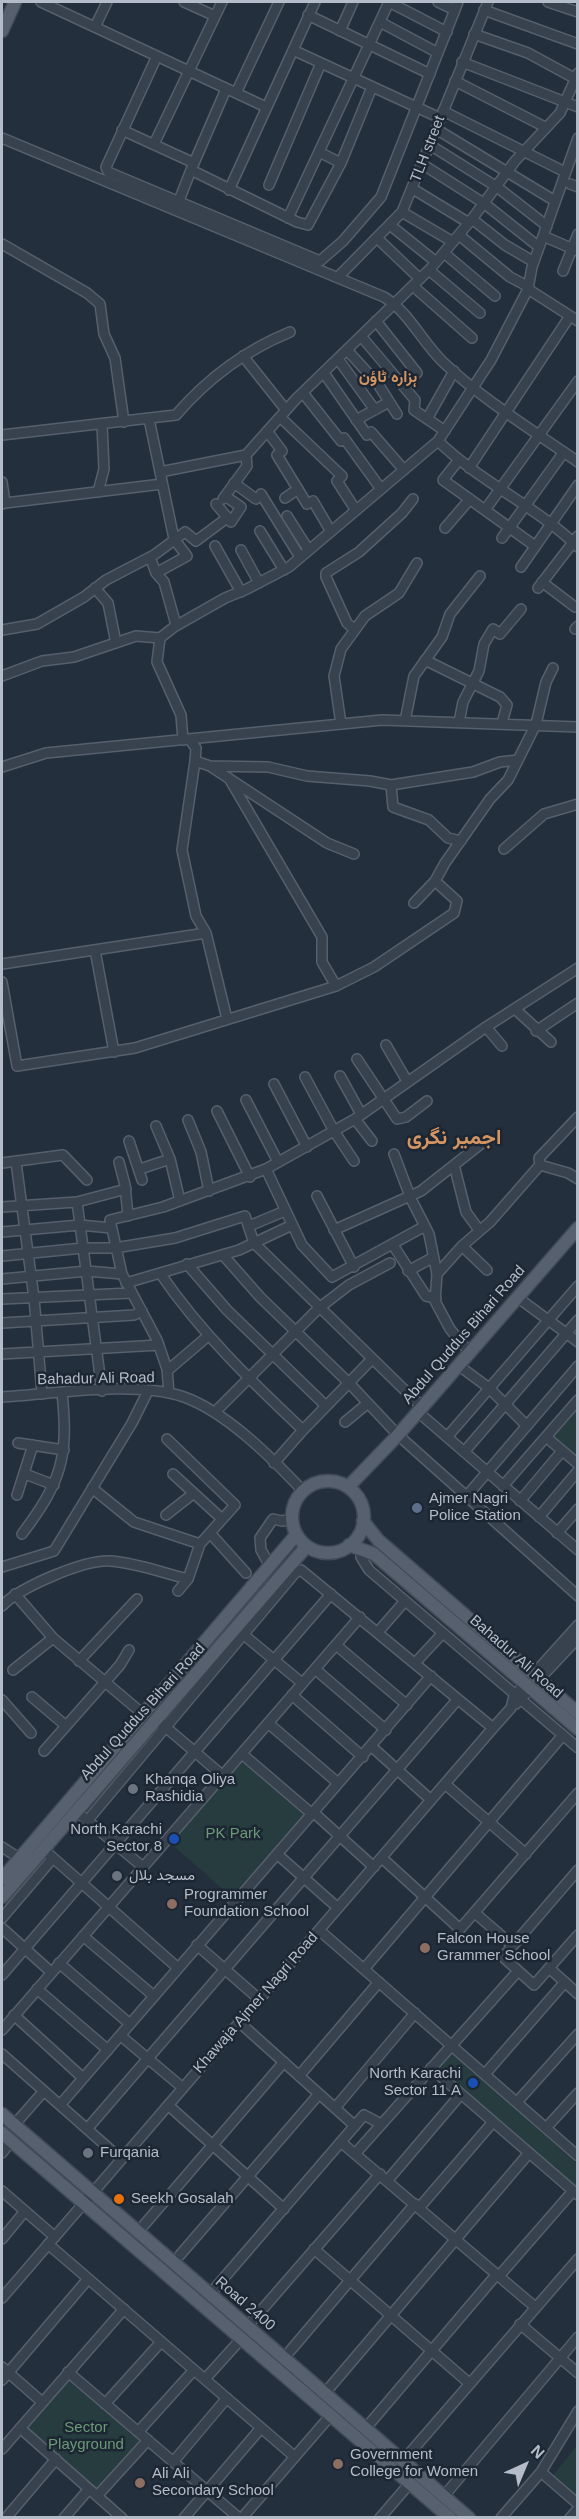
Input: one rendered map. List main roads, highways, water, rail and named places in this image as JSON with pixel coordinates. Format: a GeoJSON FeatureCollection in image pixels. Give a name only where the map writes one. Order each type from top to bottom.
{"type":"FeatureCollection","features":[{"type":"Feature","properties":{"kind":"main road"},"geometry":{"type":"LineString","coordinates":[[2,32],[15,2]]}},
{"type":"Feature","properties":{"kind":"main road","name":"Abdul Quddus Bihari Road"},"geometry":{"type":"LineString","coordinates":[[348,1487],[398,1435],[578,1227]]}},
{"type":"Feature","properties":{"kind":"main road"},"geometry":{"type":"LineString","coordinates":[[322,1480],[335,1481],[348,1487],[363,1507],[363,1521],[355,1546],[334,1553],[321,1553],[306,1547],[296,1535],[293,1519],[295,1505],[302,1490],[322,1480]]}},
{"type":"Feature","properties":{"kind":"main road","name":"Bahadur Ali Road"},"geometry":{"type":"LineString","coordinates":[[363,1521],[378,1540],[532,1682],[578,1729]]}},
{"type":"Feature","properties":{"kind":"main road","name":"Abdul Quddus Bihari Road"},"geometry":{"type":"LineString","coordinates":[[2,1879],[296,1535]]}},
{"type":"Feature","properties":{"kind":"main road","name":"Bahadur Ali Road"},"geometry":{"type":"LineString","coordinates":[[355,1546],[374,1554],[532,1682],[578,1713]]}},
{"type":"Feature","properties":{"kind":"main road","name":"Abdul Quddus Bihari Road"},"geometry":{"type":"LineString","coordinates":[[2,1897],[306,1547]]}},
{"type":"Feature","properties":{"kind":"main road","name":"Road 2400"},"geometry":{"type":"LineString","coordinates":[[2,2114],[88,2197],[242,2338],[331,2415],[370,2433],[410,2483],[450,2517]]}},
{"type":"Feature","properties":{"kind":"main road","name":"Road 2400"},"geometry":{"type":"LineString","coordinates":[[2,2133],[88,2197],[210,2294],[469,2517]]}},
{"type":"Feature","properties":{"kind":"place","name":"Ajmer Nagri Police Station"},"geometry":{"type":"Point","coordinates":[417,1508]}},
{"type":"Feature","properties":{"kind":"place","name":"Khanqa Oliya Rashidia"},"geometry":{"type":"Point","coordinates":[133,1789]}},
{"type":"Feature","properties":{"kind":"place","name":"North Karachi Sector 8"},"geometry":{"type":"Point","coordinates":[174,1839]}},
{"type":"Feature","properties":{"kind":"place","name":"مسجد بلال"},"geometry":{"type":"Point","coordinates":[117,1876]}},
{"type":"Feature","properties":{"kind":"place","name":"Programmer Foundation School"},"geometry":{"type":"Point","coordinates":[172,1904]}},
{"type":"Feature","properties":{"kind":"place","name":"Falcon House Grammer School"},"geometry":{"type":"Point","coordinates":[425,1948]}},
{"type":"Feature","properties":{"kind":"place","name":"North Karachi Sector 11 A"},"geometry":{"type":"Point","coordinates":[473,2083]}},
{"type":"Feature","properties":{"kind":"place","name":"Furqania"},"geometry":{"type":"Point","coordinates":[88,2153]}},
{"type":"Feature","properties":{"kind":"place","name":"Seekh Gosalah"},"geometry":{"type":"Point","coordinates":[119,2199]}},
{"type":"Feature","properties":{"kind":"place","name":"Government College for Women"},"geometry":{"type":"Point","coordinates":[338,2464]}},
{"type":"Feature","properties":{"kind":"place","name":"Ali Ali Secondary School"},"geometry":{"type":"Point","coordinates":[140,2483]}},
{"type":"Feature","properties":{"kind":"district","name":"ہزارہ ٹاؤن"},"geometry":{"type":"Point","coordinates":[388,378]}},
{"type":"Feature","properties":{"kind":"district","name":"اجمیر نگری"},"geometry":{"type":"Point","coordinates":[454,1138]}},
{"type":"Feature","properties":{"kind":"park label","name":"PK Park"},"geometry":{"type":"Point","coordinates":[233,1834]}},
{"type":"Feature","properties":{"kind":"park label","name":"Sector Playground"},"geometry":{"type":"Point","coordinates":[86,2436]}}]}
